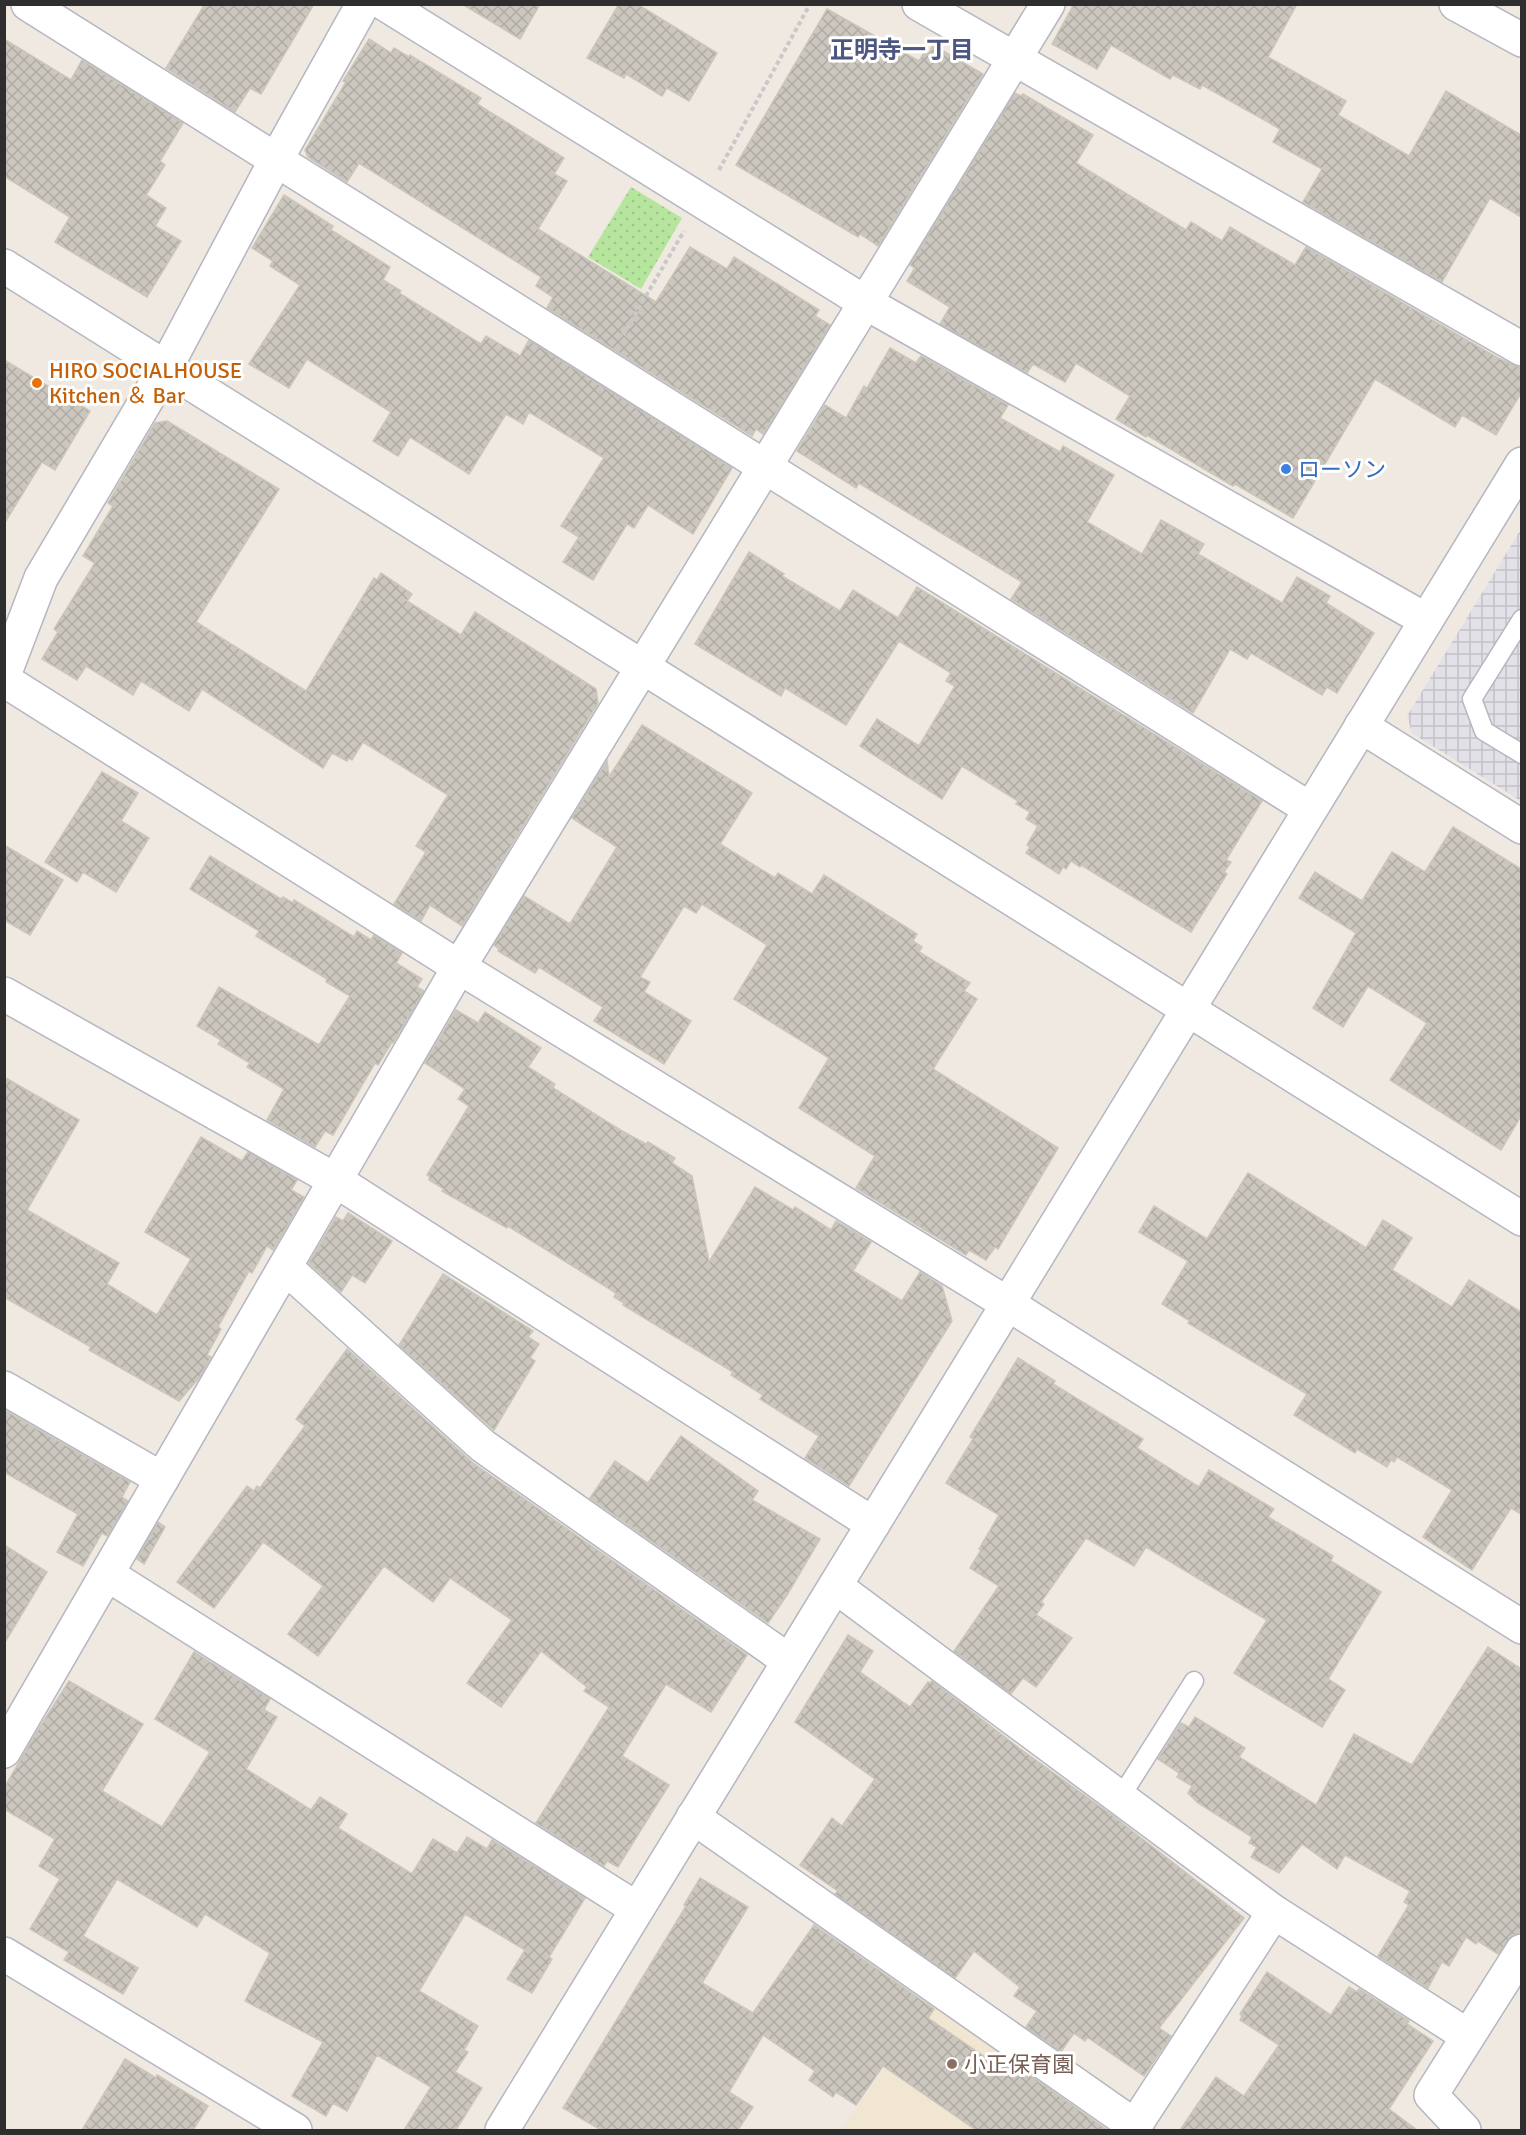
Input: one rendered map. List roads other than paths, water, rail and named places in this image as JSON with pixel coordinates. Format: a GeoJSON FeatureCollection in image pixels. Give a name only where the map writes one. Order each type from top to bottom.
{"type":"FeatureCollection","features":[{"type":"Feature","properties":{"kind":"street"},"geometry":{"type":"LineString","coordinates":[[28,4],[1310,809]]}},
{"type":"Feature","properties":{"kind":"street"},"geometry":{"type":"LineString","coordinates":[[4,675],[41,578],[166,367],[276,160],[363,4]]}},
{"type":"Feature","properties":{"kind":"street"},"geometry":{"type":"LineString","coordinates":[[385,4],[866,303],[1426,621]]}},
{"type":"Feature","properties":{"kind":"street"},"geometry":{"type":"LineString","coordinates":[[919,4],[1521,349]]}},
{"type":"Feature","properties":{"kind":"street"},"geometry":{"type":"LineString","coordinates":[[4,1751],[459,967],[1048,4]]}},
{"type":"Feature","properties":{"kind":"street"},"geometry":{"type":"LineString","coordinates":[[1456,4],[1521,40]]}},
{"type":"Feature","properties":{"kind":"street"},"geometry":{"type":"LineString","coordinates":[[4,266],[1521,1219]]}},
{"type":"Feature","properties":{"kind":"street"},"geometry":{"type":"LineString","coordinates":[[502,2130],[1521,464]]}},
{"type":"Feature","properties":{"kind":"street"},"geometry":{"type":"LineString","coordinates":[[4,680],[459,967],[1008,1304],[1521,1627]]}},
{"type":"Feature","properties":{"kind":"street"},"geometry":{"type":"LineString","coordinates":[[1361,726],[1521,827]]}},
{"type":"Feature","properties":{"kind":"street"},"geometry":{"type":"LineString","coordinates":[[4,994],[335,1180],[873,1524]]}},
{"type":"Feature","properties":{"kind":"street"},"geometry":{"type":"LineString","coordinates":[[285,1267],[483,1446],[789,1661]]}},
{"type":"Feature","properties":{"kind":"street"},"geometry":{"type":"LineString","coordinates":[[4,1388],[162,1479]]}},
{"type":"Feature","properties":{"kind":"street"},"geometry":{"type":"LineString","coordinates":[[107,1574],[637,1909]]}},
{"type":"Feature","properties":{"kind":"street"},"geometry":{"type":"LineString","coordinates":[[835,1586],[1274,1912],[1468,2036]]}},
{"type":"Feature","properties":{"kind":"street"},"geometry":{"type":"LineString","coordinates":[[693,1817],[1134,2128],[1274,1912]]}},
{"type":"Feature","properties":{"kind":"street"},"geometry":{"type":"LineString","coordinates":[[1464,2130],[1431,2095],[1521,1951]]}},
{"type":"Feature","properties":{"kind":"street"},"geometry":{"type":"LineString","coordinates":[[4,1954],[295,2130]]}},
{"type":"Feature","properties":{"kind":"lane"},"geometry":{"type":"LineString","coordinates":[[1521,619],[1472,699],[1484,730],[1521,754]]}},
{"type":"Feature","properties":{"kind":"lane"},"geometry":{"type":"LineString","coordinates":[[1120,1798],[1194,1681]]}},
{"type":"Feature","properties":{"kind":"place","name":"HIRO SOCIALHOUSE Kitchen ＆ Bar"},"geometry":{"type":"Point","coordinates":[37,383]}},
{"type":"Feature","properties":{"kind":"place","name":"ローソン"},"geometry":{"type":"Point","coordinates":[1286,469]}},
{"type":"Feature","properties":{"kind":"place","name":"小正保育園"},"geometry":{"type":"Point","coordinates":[952,2064]}},
{"type":"Feature","properties":{"kind":"district","name":"正明寺一丁目"},"geometry":{"type":"Point","coordinates":[902,50]}}]}
